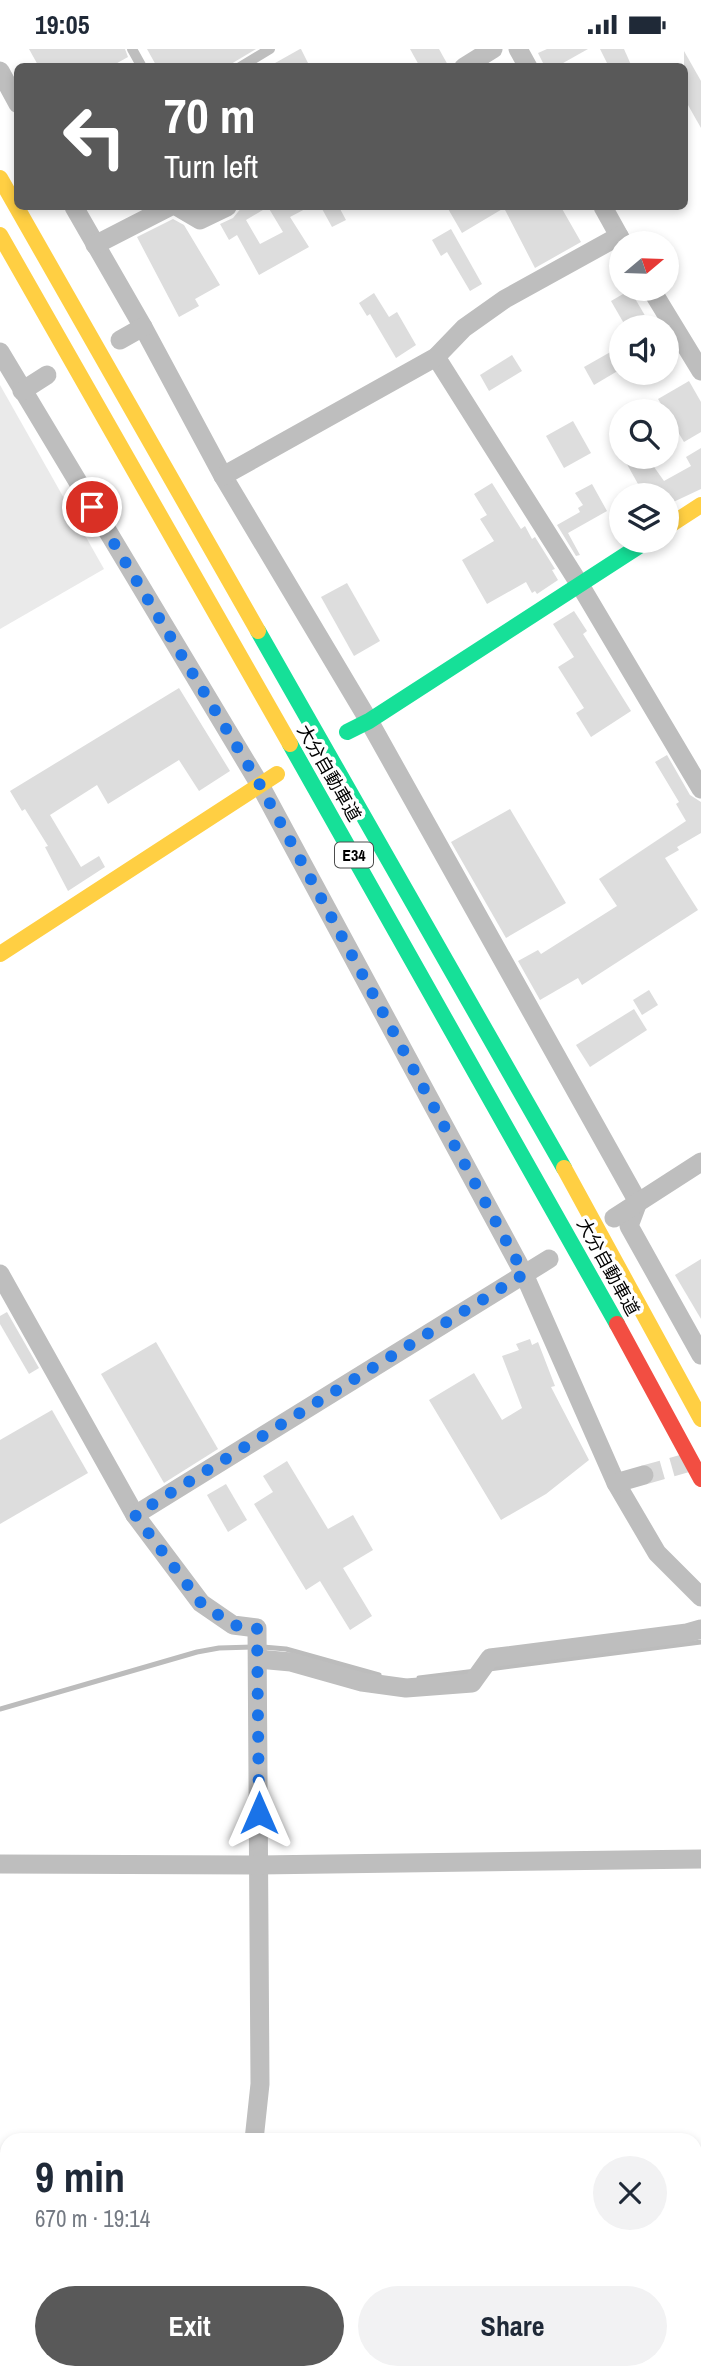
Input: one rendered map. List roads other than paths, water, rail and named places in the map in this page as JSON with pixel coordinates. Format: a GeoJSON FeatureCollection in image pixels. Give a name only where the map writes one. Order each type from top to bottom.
{"type":"FeatureCollection","features":[{"type":"Feature","properties":{"kind":"main road","name":"大分自動車道"},"geometry":{"type":"LineString","coordinates":[[0,178],[14,203]]}},
{"type":"Feature","properties":{"kind":"main road","name":"大分自動車道"},"geometry":{"type":"LineString","coordinates":[[18,210],[595,1224],[701,1419]]}},
{"type":"Feature","properties":{"kind":"main road","name":"大分自動車道"},"geometry":{"type":"LineString","coordinates":[[0,235],[424,978],[584,1263],[701,1479]]}},
{"type":"Feature","properties":{"kind":"main road"},"geometry":{"type":"LineString","coordinates":[[679,519],[701,505]]}},
{"type":"Feature","properties":{"kind":"main road"},"geometry":{"type":"LineString","coordinates":[[347,732],[369,721],[629,553]]}},
{"type":"Feature","properties":{"kind":"main road"},"geometry":{"type":"LineString","coordinates":[[0,954],[277,774]]}},
{"type":"Feature","properties":{"kind":"street"},"geometry":{"type":"LineString","coordinates":[[470,63],[493,49]]}},
{"type":"Feature","properties":{"kind":"street"},"geometry":{"type":"LineString","coordinates":[[0,71],[14,97]]}},
{"type":"Feature","properties":{"kind":"street"},"geometry":{"type":"LineString","coordinates":[[76,210],[143,327],[223,476],[369,721],[638,1202],[629,1226],[701,1355]]}},
{"type":"Feature","properties":{"kind":"street"},"geometry":{"type":"LineString","coordinates":[[94,245],[163,210]]}},
{"type":"Feature","properties":{"kind":"street"},"geometry":{"type":"LineString","coordinates":[[183,210],[200,220],[221,210]]}},
{"type":"Feature","properties":{"kind":"street"},"geometry":{"type":"LineString","coordinates":[[605,210],[616,231]]}},
{"type":"Feature","properties":{"kind":"street"},"geometry":{"type":"LineString","coordinates":[[223,476],[436,357],[464,328],[505,299],[609,246]]}},
{"type":"Feature","properties":{"kind":"street"},"geometry":{"type":"LineString","coordinates":[[658,301],[701,372]]}},
{"type":"Feature","properties":{"kind":"street"},"geometry":{"type":"LineString","coordinates":[[120,340],[143,327]]}},
{"type":"Feature","properties":{"kind":"street"},"geometry":{"type":"LineString","coordinates":[[0,352],[260,785],[524,1274],[616,1483],[657,1553],[701,1597]]}},
{"type":"Feature","properties":{"kind":"street"},"geometry":{"type":"LineString","coordinates":[[436,357],[580,585],[701,789]]}},
{"type":"Feature","properties":{"kind":"street"},"geometry":{"type":"LineString","coordinates":[[22,391],[47,375]]}},
{"type":"Feature","properties":{"kind":"street"},"geometry":{"type":"LineString","coordinates":[[614,1218],[701,1162]]}},
{"type":"Feature","properties":{"kind":"street"},"geometry":{"type":"LineString","coordinates":[[135,1515],[549,1259]]}},
{"type":"Feature","properties":{"kind":"street"},"geometry":{"type":"LineString","coordinates":[[0,1274],[135,1515],[201,1603],[233,1625],[257,1628],[260,2084],[255,2133]]}},
{"type":"Feature","properties":{"kind":"street"},"geometry":{"type":"LineString","coordinates":[[616,1483],[644,1475]]}},
{"type":"Feature","properties":{"kind":"street"},"geometry":{"type":"LineString","coordinates":[[258,1649],[291,1662],[362,1682],[406,1688],[472,1683],[490,1658],[701,1629]]}},
{"type":"Feature","properties":{"kind":"street"},"geometry":{"type":"LineString","coordinates":[[0,1864],[259,1865],[701,1859]]}},
{"type":"Feature","properties":{"kind":"lane"},"geometry":{"type":"LineString","coordinates":[[247,63],[270,49]]}},
{"type":"Feature","properties":{"kind":"waterway"},"geometry":{"type":"LineString","coordinates":[[489,1669],[701,1642]]}},
{"type":"Feature","properties":{"kind":"waterway"},"geometry":{"type":"LineString","coordinates":[[0,1709],[197,1652],[253,1647]]}},
{"type":"Feature","properties":{"kind":"waterway"},"geometry":{"type":"LineString","coordinates":[[263,1647],[286,1649],[379,1675]]}},
{"type":"Feature","properties":{"kind":"waterway"},"geometry":{"type":"LineString","coordinates":[[419,1678],[476,1671]]}},
{"type":"Feature","properties":{"kind":"tunnel"},"geometry":{"type":"LineString","coordinates":[[644,1475],[697,1460]]}}]}
